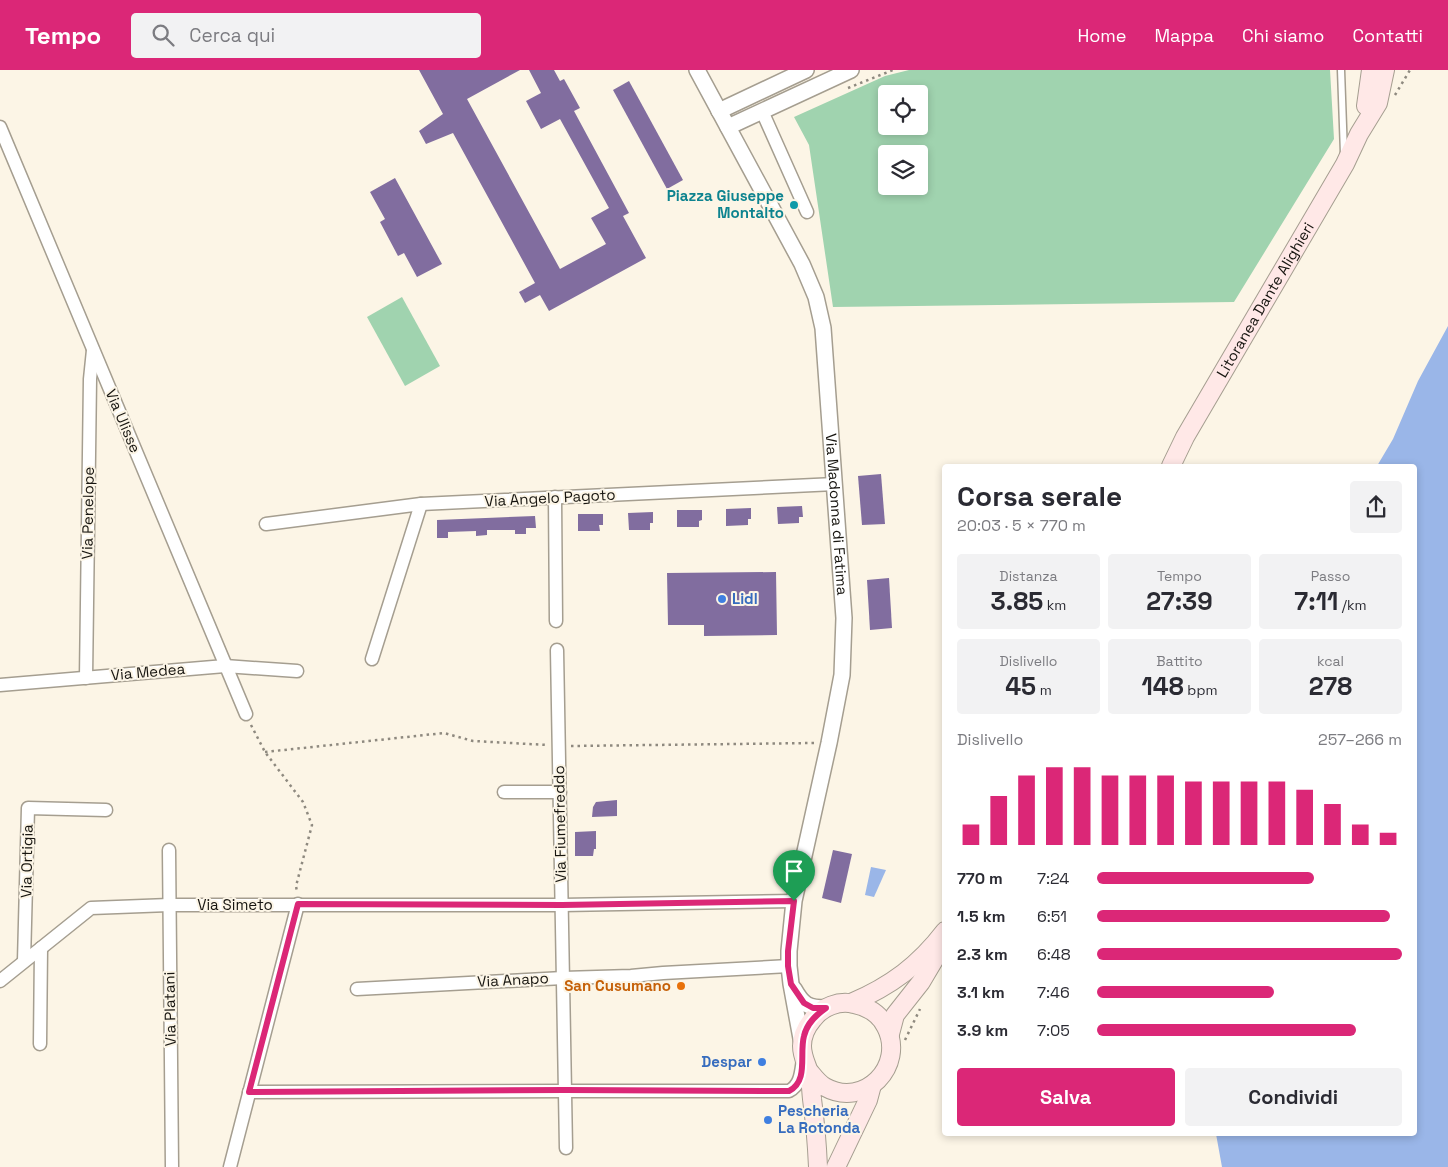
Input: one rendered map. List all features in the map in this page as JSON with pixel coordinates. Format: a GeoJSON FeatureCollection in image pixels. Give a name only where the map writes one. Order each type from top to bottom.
{"type":"FeatureCollection","features":[{"type":"Feature","properties":{"kind":"main road"},"geometry":{"type":"LineString","coordinates":[[1359,134],[1367,102],[1371,70]]}},
{"type":"Feature","properties":{"kind":"main road"},"geometry":{"type":"LineString","coordinates":[[1359,134],[1378,103],[1385,70]]}},
{"type":"Feature","properties":{"kind":"main road","name":"Litoranea Dante Alighieri"},"geometry":{"type":"LineString","coordinates":[[1172,464],[1185,437],[1345,164],[1359,134]]}},
{"type":"Feature","properties":{"kind":"main road"},"geometry":{"type":"LineString","coordinates":[[851,1003],[874,993],[896,980],[933,947],[942,935]]}},
{"type":"Feature","properties":{"kind":"main road"},"geometry":{"type":"LineString","coordinates":[[890,1034],[895,1015],[920,982],[937,955],[942,942]]}},
{"type":"Feature","properties":{"kind":"main road"},"geometry":{"type":"LineString","coordinates":[[805,1059],[816,1081],[826,1088],[838,1092],[862,1090],[872,1085],[881,1077],[889,1062],[892,1045],[890,1034],[884,1022],[875,1012],[864,1006],[851,1003],[842,1003],[826,1008],[816,1015],[809,1024],[804,1034],[805,1059],[817,1146],[818,1167]]}},
{"type":"Feature","properties":{"kind":"main road"},"geometry":{"type":"LineString","coordinates":[[836,1167],[868,1100],[872,1085]]}},
{"type":"Feature","properties":{"kind":"street","name":"Via Madonna di Fatima"},"geometry":{"type":"LineString","coordinates":[[696,70],[802,264],[816,297],[823,328],[844,618],[843,671],[794,901],[788,951],[788,966],[805,1059]]}},
{"type":"Feature","properties":{"kind":"street"},"geometry":{"type":"LineString","coordinates":[[719,111],[806,70]]}},
{"type":"Feature","properties":{"kind":"street"},"geometry":{"type":"LineString","coordinates":[[728,127],[841,72]]}},
{"type":"Feature","properties":{"kind":"street"},"geometry":{"type":"LineString","coordinates":[[762,111],[807,212]]}},
{"type":"Feature","properties":{"kind":"street","name":"Via Ulisse"},"geometry":{"type":"LineString","coordinates":[[0,127],[246,714]]}},
{"type":"Feature","properties":{"kind":"street","name":"Via Penelope"},"geometry":{"type":"LineString","coordinates":[[86,678],[90,379],[93,348]]}},
{"type":"Feature","properties":{"kind":"street","name":"Via Angelo Pagoto"},"geometry":{"type":"LineString","coordinates":[[266,524],[421,504],[835,484]]}},
{"type":"Feature","properties":{"kind":"street"},"geometry":{"type":"LineString","coordinates":[[555,497],[556,621]]}},
{"type":"Feature","properties":{"kind":"street"},"geometry":{"type":"LineString","coordinates":[[372,659],[421,504]]}},
{"type":"Feature","properties":{"kind":"street","name":"Via Fiumefreddo"},"geometry":{"type":"LineString","coordinates":[[557,650],[566,1148]]}},
{"type":"Feature","properties":{"kind":"street","name":"Via Medea"},"geometry":{"type":"LineString","coordinates":[[0,685],[225,666],[297,671]]}},
{"type":"Feature","properties":{"kind":"street"},"geometry":{"type":"LineString","coordinates":[[504,792],[560,792]]}},
{"type":"Feature","properties":{"kind":"street","name":"Via Ortigia"},"geometry":{"type":"LineString","coordinates":[[24,961],[28,808],[106,810]]}},
{"type":"Feature","properties":{"kind":"street","name":"Via Platani"},"geometry":{"type":"LineString","coordinates":[[168,850],[172,1167]]}},
{"type":"Feature","properties":{"kind":"street","name":"Via Simeto"},"geometry":{"type":"LineString","coordinates":[[0,981],[91,908],[169,905],[562,905],[794,901]]}},
{"type":"Feature","properties":{"kind":"street"},"geometry":{"type":"LineString","coordinates":[[230,1167],[298,904]]}},
{"type":"Feature","properties":{"kind":"street"},"geometry":{"type":"LineString","coordinates":[[40,1044],[41,948]]}},
{"type":"Feature","properties":{"kind":"street","name":"Via Anapo"},"geometry":{"type":"LineString","coordinates":[[357,989],[632,976],[788,966]]}},
{"type":"Feature","properties":{"kind":"street"},"geometry":{"type":"LineString","coordinates":[[791,984],[804,1003],[813,1008],[826,1008]]}},
{"type":"Feature","properties":{"kind":"street"},"geometry":{"type":"LineString","coordinates":[[249,1092],[789,1091],[796,1088],[805,1059]]}},
{"type":"Feature","properties":{"kind":"lane"},"geometry":{"type":"LineString","coordinates":[[1340,70],[1345,164]]}},
{"type":"Feature","properties":{"kind":"path"},"geometry":{"type":"LineString","coordinates":[[246,714],[265,752],[303,802],[312,825],[296,886],[298,904]]}},
{"type":"Feature","properties":{"kind":"green space"},"geometry":{"type":"Polygon","coordinates":[[[909,70],[1330,70],[1334,139],[1234,302],[833,307],[809,145],[794,117],[885,76],[909,70]]]}},
{"type":"Feature","properties":{"kind":"green space"},"geometry":{"type":"Polygon","coordinates":[[[402,297],[440,366],[405,386],[367,317],[402,297]]]}},
{"type":"Feature","properties":{"kind":"water"},"geometry":{"type":"Polygon","coordinates":[[[1448,326],[1448,1167],[1222,1167],[1216,1136],[1417,1136],[1417,464],[1378,464],[1393,439],[1418,381],[1448,326]]]}},
{"type":"Feature","properties":{"kind":"water"},"geometry":{"type":"Polygon","coordinates":[[[871,867],[886,870],[874,897],[865,895],[871,867]]]}},
{"type":"Feature","properties":{"kind":"building"},"geometry":{"type":"Polygon","coordinates":[[[419,70],[520,70],[467,99],[560,269],[606,244],[591,218],[609,208],[560,119],[541,129],[526,101],[541,93],[529,70],[554,70],[560,81],[564,79],[580,108],[574,111],[629,213],[623,216],[646,258],[549,311],[540,295],[525,303],[519,292],[535,283],[453,133],[426,144],[419,131],[443,114],[419,70]]]}},
{"type":"Feature","properties":{"kind":"building"},"geometry":{"type":"Polygon","coordinates":[[[629,81],[683,180],[667,189],[613,90],[629,81]]]}},
{"type":"Feature","properties":{"kind":"building"},"geometry":{"type":"Polygon","coordinates":[[[395,178],[442,264],[417,277],[404,253],[398,256],[380,222],[385,219],[370,192],[395,178]]]}},
{"type":"Feature","properties":{"kind":"building"},"geometry":{"type":"Polygon","coordinates":[[[881,474],[885,524],[862,525],[858,476],[881,474]]]}},
{"type":"Feature","properties":{"kind":"building"},"geometry":{"type":"Polygon","coordinates":[[[802,506],[803,517],[799,517],[799,523],[778,524],[777,507],[802,506]]]}},
{"type":"Feature","properties":{"kind":"building"},"geometry":{"type":"Polygon","coordinates":[[[751,508],[751,519],[748,519],[748,525],[726,526],[726,509],[751,508]]]}},
{"type":"Feature","properties":{"kind":"building"},"geometry":{"type":"Polygon","coordinates":[[[677,510],[702,510],[702,520],[699,521],[699,527],[677,527],[677,510]]]}},
{"type":"Feature","properties":{"kind":"building"},"geometry":{"type":"Polygon","coordinates":[[[653,512],[653,523],[650,523],[650,530],[629,530],[628,513],[653,512]]]}},
{"type":"Feature","properties":{"kind":"building"},"geometry":{"type":"Polygon","coordinates":[[[578,514],[603,514],[603,525],[599,525],[600,531],[578,531],[578,514]]]}},
{"type":"Feature","properties":{"kind":"building"},"geometry":{"type":"Polygon","coordinates":[[[535,516],[536,528],[526,528],[526,534],[515,534],[515,530],[487,530],[487,535],[476,536],[476,531],[448,532],[448,538],[437,538],[437,520],[535,516]]]}},
{"type":"Feature","properties":{"kind":"building","name":"Lidl"},"geometry":{"type":"Polygon","coordinates":[[[776,572],[777,635],[704,636],[704,625],[668,625],[667,573],[776,572]]]}},
{"type":"Feature","properties":{"kind":"building"},"geometry":{"type":"Polygon","coordinates":[[[889,578],[892,628],[870,630],[867,580],[889,578]]]}},
{"type":"Feature","properties":{"kind":"building"},"geometry":{"type":"Polygon","coordinates":[[[617,800],[617,816],[592,817],[593,807],[596,802],[617,800]]]}},
{"type":"Feature","properties":{"kind":"building"},"geometry":{"type":"Polygon","coordinates":[[[596,831],[596,849],[594,849],[593,856],[575,856],[575,832],[596,831]]]}},
{"type":"Feature","properties":{"kind":"building"},"geometry":{"type":"Polygon","coordinates":[[[833,850],[852,854],[841,903],[822,898],[833,850]]]}},
{"type":"Feature","properties":{"kind":"place","name":"Piazza Giuseppe Montalto"},"geometry":{"type":"Point","coordinates":[794,205]}},
{"type":"Feature","properties":{"kind":"place","name":"Lidl"},"geometry":{"type":"Point","coordinates":[722,599]}},
{"type":"Feature","properties":{"kind":"place","name":"San Cusumano"},"geometry":{"type":"Point","coordinates":[681,986]}},
{"type":"Feature","properties":{"kind":"place","name":"Despar"},"geometry":{"type":"Point","coordinates":[762,1062]}},
{"type":"Feature","properties":{"kind":"place","name":"Pescheria La Rotonda"},"geometry":{"type":"Point","coordinates":[768,1120]}},
{"type":"Feature","properties":{"kind":"route"},"geometry":{"type":"LineString","coordinates":[[794,901],[788,951],[791,984],[804,1003],[813,1008],[826,1008],[816,1015],[804,1034],[800,1077],[796,1088],[789,1091],[249,1092],[298,904],[562,905],[794,901]]}}]}
